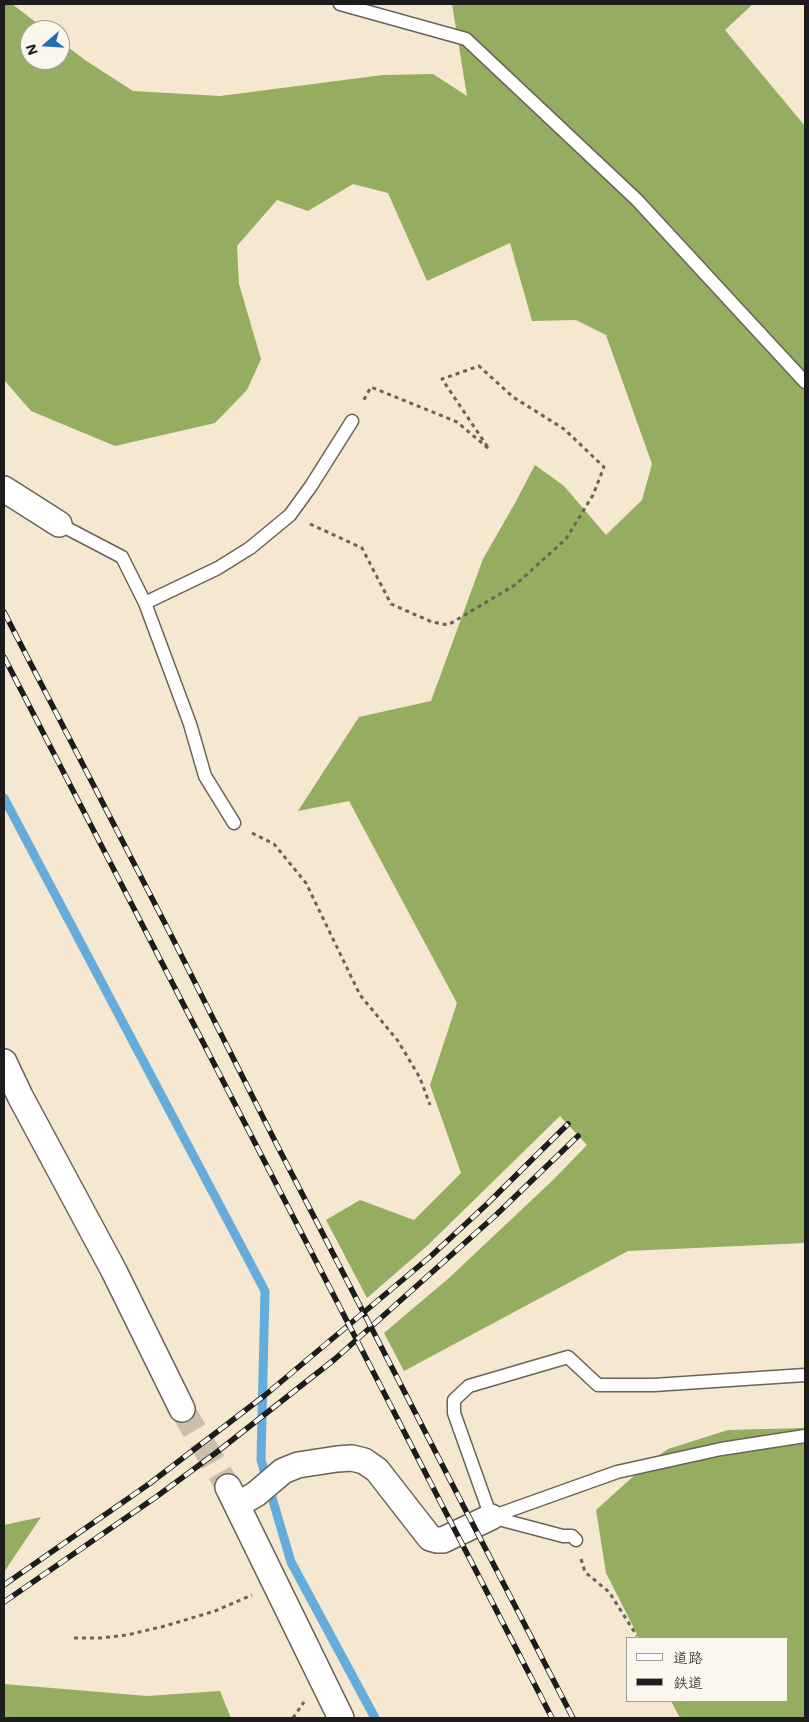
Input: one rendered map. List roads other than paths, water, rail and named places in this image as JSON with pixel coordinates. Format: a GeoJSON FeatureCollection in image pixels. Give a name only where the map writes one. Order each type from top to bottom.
{"type":"FeatureCollection","features":[{"type":"Feature","properties":{"kind":"street"},"geometry":{"type":"LineString","coordinates":[[4,489],[59,524]]}},
{"type":"Feature","properties":{"kind":"street"},"geometry":{"type":"LineString","coordinates":[[4,1062],[12,1089],[114,1272],[182,1409]]}},
{"type":"Feature","properties":{"kind":"street"},"geometry":{"type":"LineString","coordinates":[[341,1718],[275,1584],[240,1495],[283,1471],[298,1465],[352,1458],[364,1461],[377,1470],[430,1538],[443,1540],[491,1517]]}},
{"type":"Feature","properties":{"kind":"lane"},"geometry":{"type":"LineString","coordinates":[[340,4],[466,39],[637,200],[805,382]]}},
{"type":"Feature","properties":{"kind":"lane"},"geometry":{"type":"LineString","coordinates":[[145,603],[218,568],[250,548],[290,515],[352,422]]}},
{"type":"Feature","properties":{"kind":"lane"},"geometry":{"type":"LineString","coordinates":[[59,524],[122,557],[145,603],[190,724],[206,776],[234,823]]}},
{"type":"Feature","properties":{"kind":"lane"},"geometry":{"type":"LineString","coordinates":[[491,1517],[454,1413],[454,1400],[470,1386],[568,1357],[598,1384],[654,1385],[805,1375]]}},
{"type":"Feature","properties":{"kind":"lane"},"geometry":{"type":"LineString","coordinates":[[491,1517],[616,1472],[721,1449],[805,1436]]}},
{"type":"Feature","properties":{"kind":"lane"},"geometry":{"type":"LineString","coordinates":[[491,1517],[564,1536],[572,1536],[576,1540]]}},
{"type":"Feature","properties":{"kind":"waterway"},"geometry":{"type":"LineString","coordinates":[[4,798],[265,1291],[261,1460],[291,1562],[375,1718]]}},
{"type":"Feature","properties":{"kind":"tunnel"},"geometry":{"type":"LineString","coordinates":[[182,1409],[228,1487]]}},
{"type":"Feature","properties":{"kind":"railway"},"geometry":{"type":"LineString","coordinates":[[4,612],[573,1718]]}},
{"type":"Feature","properties":{"kind":"railway"},"geometry":{"type":"LineString","coordinates":[[4,657],[552,1718]]}},
{"type":"Feature","properties":{"kind":"railway"},"geometry":{"type":"LineString","coordinates":[[4,1585],[149,1484],[264,1396],[431,1256],[568,1124]]}},
{"type":"Feature","properties":{"kind":"railway"},"geometry":{"type":"LineString","coordinates":[[4,1602],[156,1497],[217,1452],[335,1359],[496,1215],[578,1136]]}}]}
